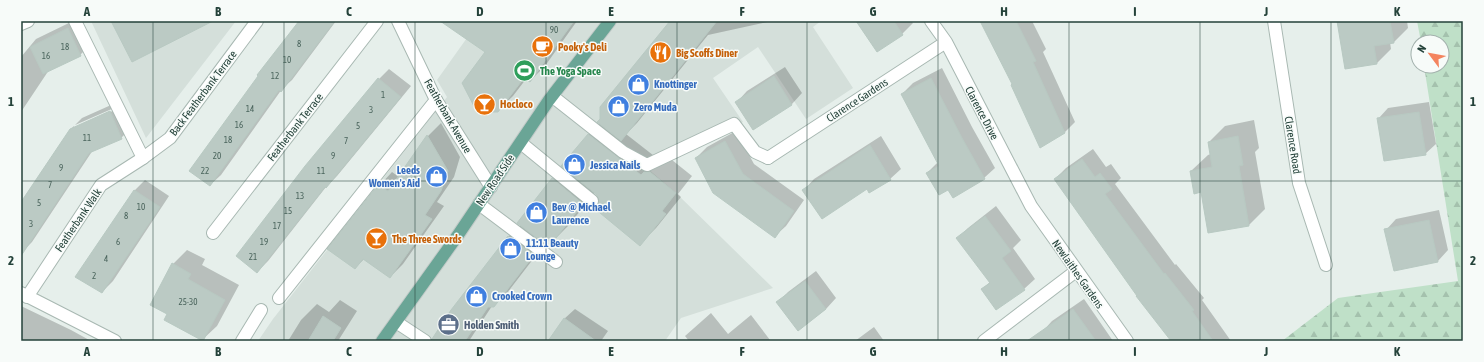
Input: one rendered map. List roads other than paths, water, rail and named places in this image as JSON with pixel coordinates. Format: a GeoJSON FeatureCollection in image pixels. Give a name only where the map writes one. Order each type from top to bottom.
{"type":"FeatureCollection","features":[{"type":"Feature","properties":{"kind":"main road","name":"New Road Side"},"geometry":{"type":"LineString","coordinates":[[382,341],[491,187],[552,96],[610,21]]}},
{"type":"Feature","properties":{"kind":"street"},"geometry":{"type":"LineString","coordinates":[[21,24],[28,21]]}},
{"type":"Feature","properties":{"kind":"street"},"geometry":{"type":"LineString","coordinates":[[75,21],[143,158]]}},
{"type":"Feature","properties":{"kind":"street","name":"Back Featherbank Terrace"},"geometry":{"type":"LineString","coordinates":[[143,158],[170,138],[257,21]]}},
{"type":"Feature","properties":{"kind":"street","name":"Featherbank Terrace"},"geometry":{"type":"LineString","coordinates":[[213,233],[377,21]]}},
{"type":"Feature","properties":{"kind":"street","name":"Featherbank Avenue"},"geometry":{"type":"LineString","coordinates":[[398,21],[436,100],[491,187]]}},
{"type":"Feature","properties":{"kind":"street","name":"Clarence Drive"},"geometry":{"type":"LineString","coordinates":[[931,21],[946,42],[1031,206]]}},
{"type":"Feature","properties":{"kind":"street","name":"Clarence Road"},"geometry":{"type":"LineString","coordinates":[[1274,21],[1299,183],[1326,265]]}},
{"type":"Feature","properties":{"kind":"street","name":"Clarence Gardens"},"geometry":{"type":"LineString","coordinates":[[552,96],[623,152],[647,165],[734,124],[755,152],[768,158],[946,42]]}},
{"type":"Feature","properties":{"kind":"street"},"geometry":{"type":"LineString","coordinates":[[279,298],[436,100]]}},
{"type":"Feature","properties":{"kind":"street"},"geometry":{"type":"LineString","coordinates":[[521,143],[592,201]]}},
{"type":"Feature","properties":{"kind":"street","name":"Featherbank Walk"},"geometry":{"type":"LineString","coordinates":[[24,295],[101,185],[143,158]]}},
{"type":"Feature","properties":{"kind":"street"},"geometry":{"type":"LineString","coordinates":[[479,204],[556,262]]}},
{"type":"Feature","properties":{"kind":"street","name":"Newlaithes Gardens"},"geometry":{"type":"LineString","coordinates":[[1031,206],[1127,341]]}},
{"type":"Feature","properties":{"kind":"street"},"geometry":{"type":"LineString","coordinates":[[984,341],[1076,271]]}},
{"type":"Feature","properties":{"kind":"street"},"geometry":{"type":"LineString","coordinates":[[24,295],[115,341]]}},
{"type":"Feature","properties":{"kind":"street"},"geometry":{"type":"LineString","coordinates":[[242,341],[261,310]]}},
{"type":"Feature","properties":{"kind":"street"},"geometry":{"type":"LineString","coordinates":[[396,322],[425,341]]}},
{"type":"Feature","properties":{"kind":"place","name":"Pooky's Deli"},"geometry":{"type":"Point","coordinates":[542,47]}},
{"type":"Feature","properties":{"kind":"place","name":"Big Scoffs Diner"},"geometry":{"type":"Point","coordinates":[660,53]}},
{"type":"Feature","properties":{"kind":"place","name":"The Yoga Space"},"geometry":{"type":"Point","coordinates":[525,71]}},
{"type":"Feature","properties":{"kind":"place","name":"Knottinger"},"geometry":{"type":"Point","coordinates":[638,84]}},
{"type":"Feature","properties":{"kind":"place","name":"Hocloco"},"geometry":{"type":"Point","coordinates":[484,104]}},
{"type":"Feature","properties":{"kind":"place","name":"Zero Muda"},"geometry":{"type":"Point","coordinates":[619,107]}},
{"type":"Feature","properties":{"kind":"place","name":"Jessica Nails"},"geometry":{"type":"Point","coordinates":[575,165]}},
{"type":"Feature","properties":{"kind":"place","name":"Leeds Women's Aid"},"geometry":{"type":"Point","coordinates":[436,176]}},
{"type":"Feature","properties":{"kind":"place","name":"Bev @ Michael Laurence"},"geometry":{"type":"Point","coordinates":[536,213]}},
{"type":"Feature","properties":{"kind":"place","name":"The Three Swords"},"geometry":{"type":"Point","coordinates":[377,239]}},
{"type":"Feature","properties":{"kind":"place","name":"11:11 Beauty Lounge"},"geometry":{"type":"Point","coordinates":[510,249]}},
{"type":"Feature","properties":{"kind":"place","name":"Crooked Crown"},"geometry":{"type":"Point","coordinates":[476,296]}},
{"type":"Feature","properties":{"kind":"place","name":"Holden Smith"},"geometry":{"type":"Point","coordinates":[448,325]}}]}
